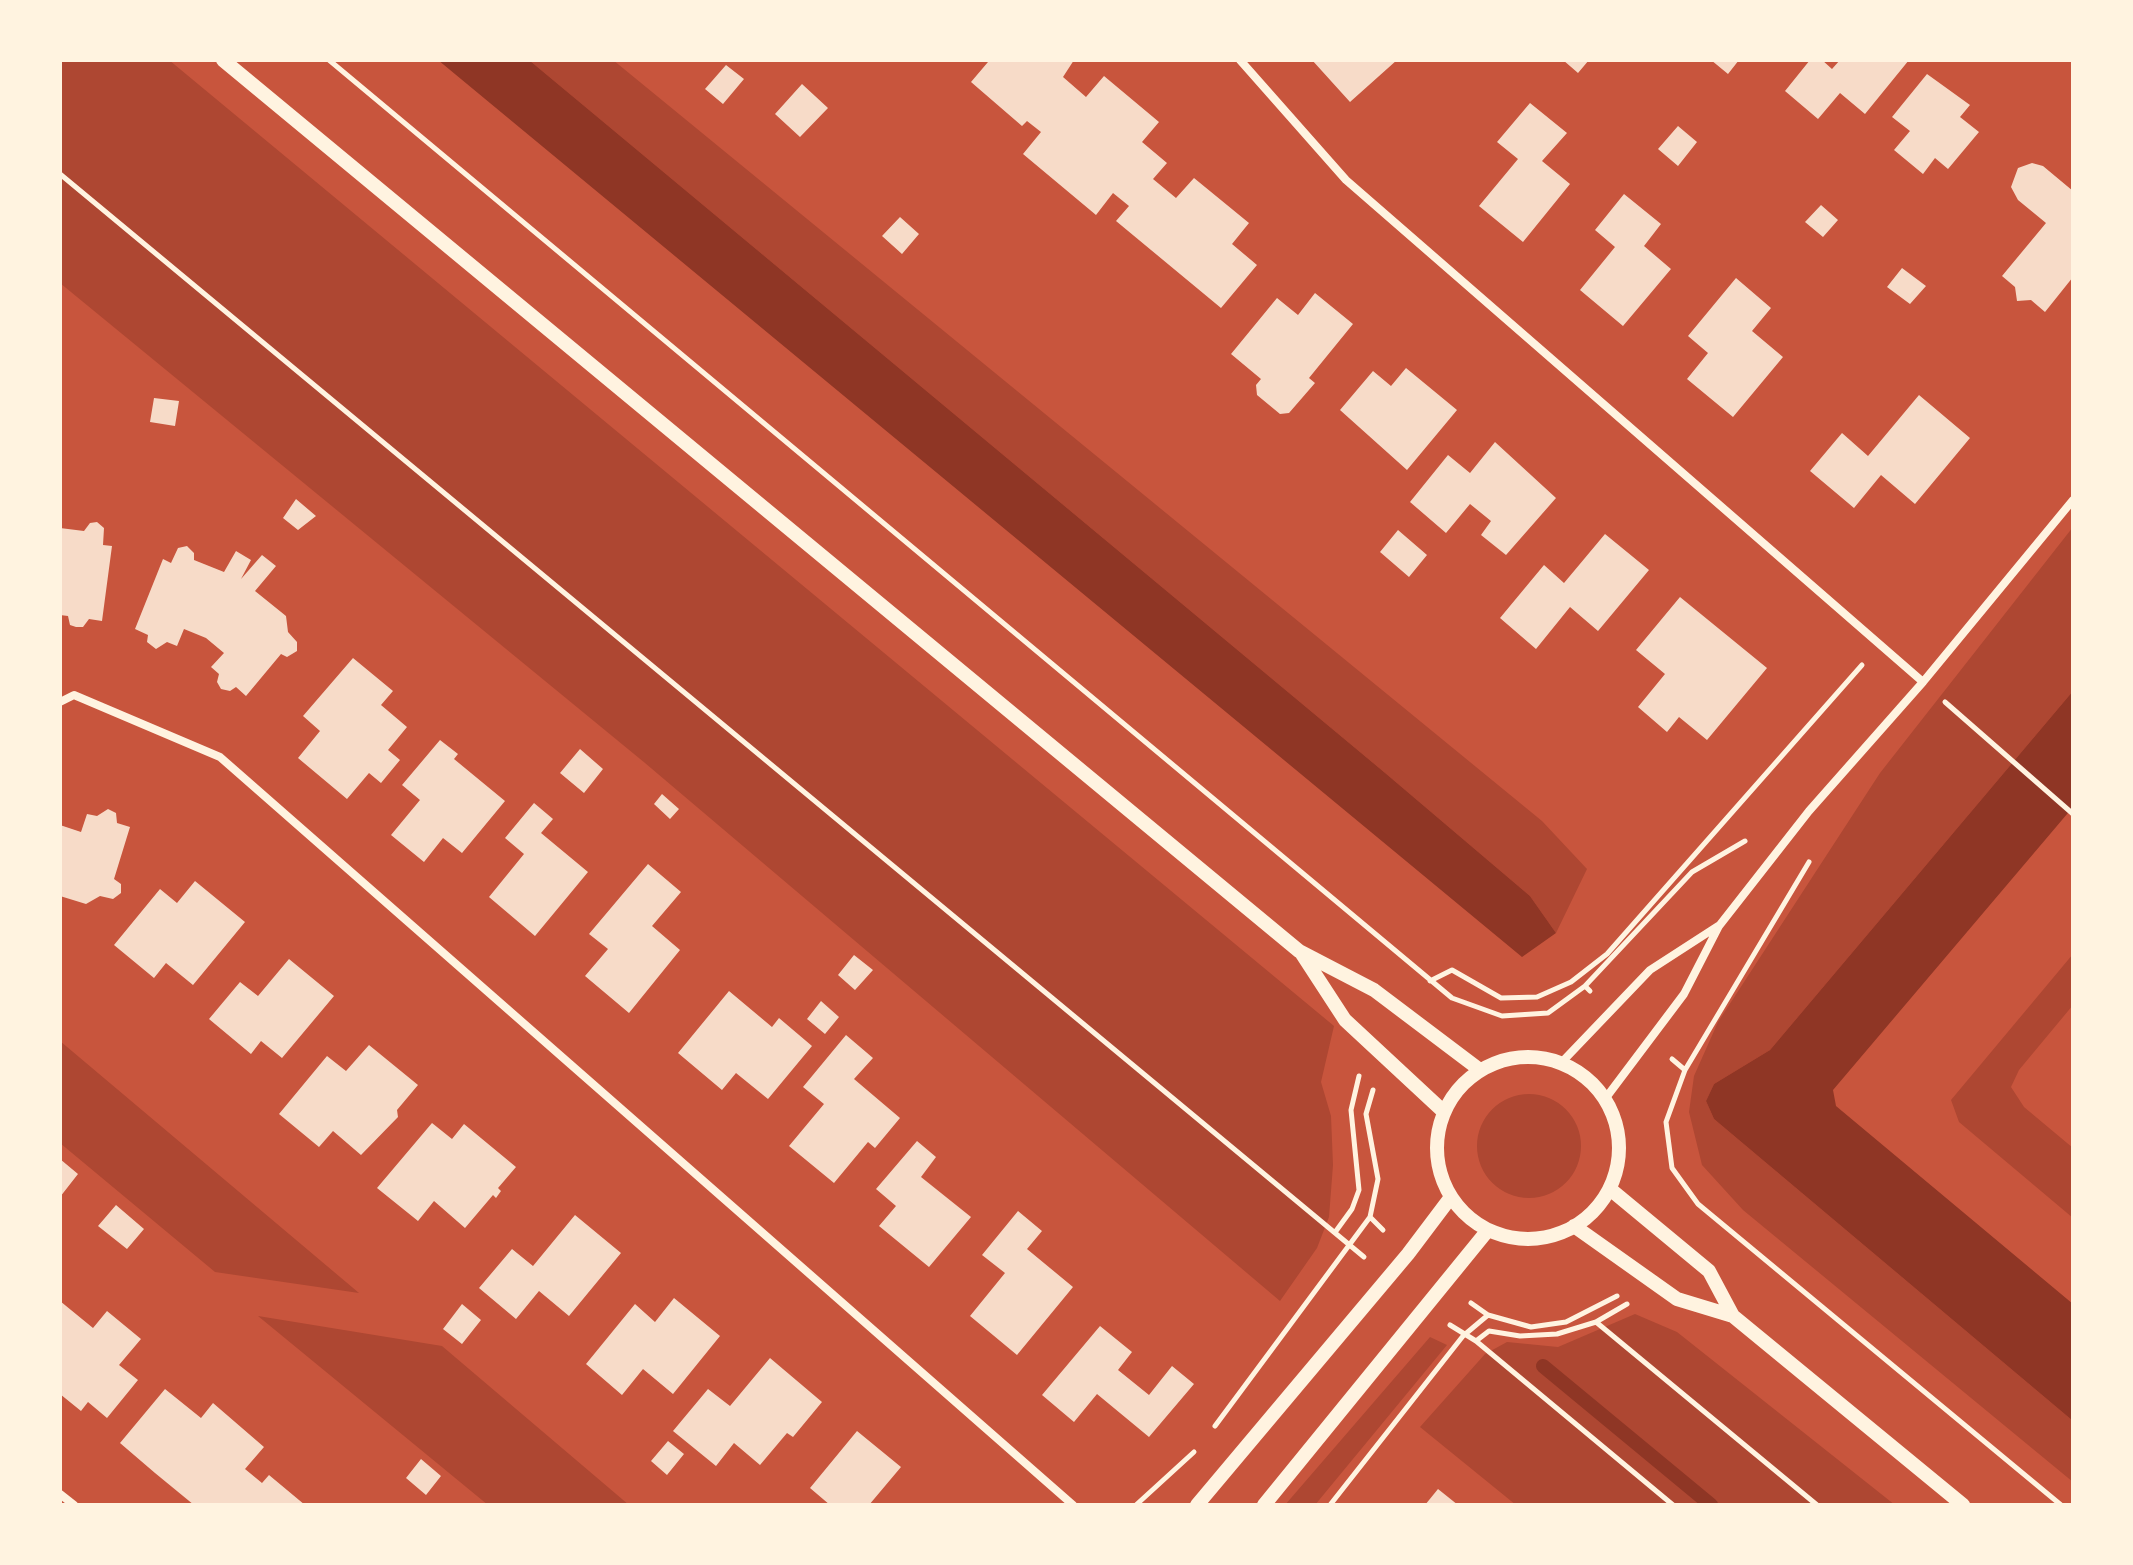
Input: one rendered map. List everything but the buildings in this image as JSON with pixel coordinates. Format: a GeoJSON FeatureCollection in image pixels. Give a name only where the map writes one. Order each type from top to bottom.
{"type":"FeatureCollection","features":[{"type":"Feature","properties":{"kind":"street"},"geometry":{"type":"LineString","coordinates":[[223,60],[1299,951],[1374,990],[1480,1070]]}},
{"type":"Feature","properties":{"kind":"street"},"geometry":{"type":"LineString","coordinates":[[1240,60],[1346,180],[1923,682]]}},
{"type":"Feature","properties":{"kind":"street"},"geometry":{"type":"LineString","coordinates":[[1605,1099],[1684,994],[1719,926],[1809,811],[1923,682],[2073,500]]}},
{"type":"Feature","properties":{"kind":"street"},"geometry":{"type":"LineString","coordinates":[[60,702],[74,695],[220,757],[1073,1505]]}},
{"type":"Feature","properties":{"kind":"street"},"geometry":{"type":"LineString","coordinates":[[1561,1063],[1650,970],[1719,926]]}},
{"type":"Feature","properties":{"kind":"street"},"geometry":{"type":"LineString","coordinates":[[1299,951],[1345,1020],[1444,1112]]}},
{"type":"Feature","properties":{"kind":"street"},"geometry":{"type":"LineString","coordinates":[[1534,1056],[1561,1063],[1586,1077],[1605,1099],[1617,1127],[1618,1159],[1610,1189],[1595,1210],[1574,1226],[1547,1237],[1517,1238],[1488,1230],[1467,1216],[1451,1197],[1439,1170],[1437,1140],[1444,1112],[1459,1088],[1480,1070],[1506,1059],[1534,1056]]}},
{"type":"Feature","properties":{"kind":"street"},"geometry":{"type":"LineString","coordinates":[[1610,1189],[1709,1271],[1733,1316],[1963,1505]]}},
{"type":"Feature","properties":{"kind":"street"},"geometry":{"type":"LineString","coordinates":[[1197,1505],[1408,1254],[1451,1197]]}},
{"type":"Feature","properties":{"kind":"street"},"geometry":{"type":"LineString","coordinates":[[1574,1226],[1677,1299],[1733,1316]]}},
{"type":"Feature","properties":{"kind":"street"},"geometry":{"type":"LineString","coordinates":[[1264,1505],[1488,1230]]}},
{"type":"Feature","properties":{"kind":"street"},"geometry":{"type":"LineString","coordinates":[[60,1494],[74,1505]]}},
{"type":"Feature","properties":{"kind":"path"},"geometry":{"type":"LineString","coordinates":[[329,60],[1452,998],[1502,1016],[1548,1013],[1585,986],[1692,872],[1754,837]]}},
{"type":"Feature","properties":{"kind":"path"},"geometry":{"type":"LineString","coordinates":[[60,174],[1389,1276]]}},
{"type":"Feature","properties":{"kind":"path"},"geometry":{"type":"LineString","coordinates":[[1402,1010],[1430,981],[1452,970],[1501,998],[1537,997],[1571,982],[1607,954],[1880,644]]}},
{"type":"Feature","properties":{"kind":"path"},"geometry":{"type":"LineString","coordinates":[[1923,682],[2073,814]]}},
{"type":"Feature","properties":{"kind":"path"},"geometry":{"type":"LineString","coordinates":[[1809,811],[1809,868],[1685,1070],[1666,1122],[1672,1168],[1698,1204],[2061,1505]]}},
{"type":"Feature","properties":{"kind":"path"},"geometry":{"type":"LineString","coordinates":[[1585,986],[1614,1009]]}},
{"type":"Feature","properties":{"kind":"path"},"geometry":{"type":"LineString","coordinates":[[1425,1028],[1452,998]]}},
{"type":"Feature","properties":{"kind":"path"},"geometry":{"type":"LineString","coordinates":[[1651,1040],[1685,1070]]}},
{"type":"Feature","properties":{"kind":"path"},"geometry":{"type":"LineString","coordinates":[[1336,1231],[1352,1209],[1359,1190],[1351,1110],[1360,1078],[1354,1061],[1371,1043]]}},
{"type":"Feature","properties":{"kind":"path"},"geometry":{"type":"LineString","coordinates":[[1209,1434],[1370,1217],[1378,1179],[1366,1114],[1373,1089],[1395,1064]]}},
{"type":"Feature","properties":{"kind":"path"},"geometry":{"type":"LineString","coordinates":[[1670,1237],[1698,1204]]}},
{"type":"Feature","properties":{"kind":"path"},"geometry":{"type":"LineString","coordinates":[[1370,1217],[1408,1254]]}},
{"type":"Feature","properties":{"kind":"path"},"geometry":{"type":"LineString","coordinates":[[1445,1285],[1488,1315],[1531,1327],[1566,1322],[1621,1294],[1640,1272]]}},
{"type":"Feature","properties":{"kind":"path"},"geometry":{"type":"LineString","coordinates":[[1476,1341],[1489,1331],[1520,1336],[1557,1334],[1596,1322],[1623,1303],[1642,1306],[1661,1287]]}},
{"type":"Feature","properties":{"kind":"path"},"geometry":{"type":"LineString","coordinates":[[1428,1306],[1463,1336],[1476,1341],[1673,1505]]}},
{"type":"Feature","properties":{"kind":"path"},"geometry":{"type":"LineString","coordinates":[[1330,1505],[1463,1336],[1488,1315]]}},
{"type":"Feature","properties":{"kind":"path"},"geometry":{"type":"LineString","coordinates":[[1596,1322],[1817,1505]]}},
{"type":"Feature","properties":{"kind":"path"},"geometry":{"type":"LineString","coordinates":[[1136,1505],[1200,1447]]}},
{"type":"Feature","properties":{"kind":"shaded area"},"geometry":{"type":"Polygon","coordinates":[[[60,60],[169,60],[1334,1026],[1321,1082],[1331,1116],[1333,1165],[1329,1217],[1317,1248],[1280,1301],[645,763],[60,283],[60,60]]]}},
{"type":"Feature","properties":{"kind":"shaded area"},"geometry":{"type":"Polygon","coordinates":[[[438,60],[529,60],[1530,896],[1556,933],[1522,957],[438,60]]]}},
{"type":"Feature","properties":{"kind":"shaded area"},"geometry":{"type":"Polygon","coordinates":[[[529,60],[613,60],[1542,821],[1587,869],[1556,933],[1530,896],[529,60]]]}},
{"type":"Feature","properties":{"kind":"shaded area"},"geometry":{"type":"Polygon","coordinates":[[[2073,527],[2073,691],[1770,1050],[1714,1084],[1706,1101],[1714,1119],[2073,1421],[2073,1482],[1743,1210],[1702,1165],[1689,1112],[1694,1076],[1718,1022],[1880,773],[2073,527]]]}},
{"type":"Feature","properties":{"kind":"shaded area"},"geometry":{"type":"Polygon","coordinates":[[[2073,691],[2073,807],[1833,1090],[1836,1106],[2073,1304],[2073,1421],[1714,1119],[1706,1101],[1714,1084],[1770,1050],[2073,691]]]}},
{"type":"Feature","properties":{"kind":"shaded area"},"geometry":{"type":"Polygon","coordinates":[[[2073,954],[2073,1005],[2019,1070],[2011,1087],[2024,1107],[2073,1148],[2073,1218],[1959,1122],[1951,1100],[2073,954]]]}},
{"type":"Feature","properties":{"kind":"shaded area"},"geometry":{"type":"Polygon","coordinates":[[[60,1041],[359,1293],[215,1272],[60,1143],[60,1041]]]}},
{"type":"Feature","properties":{"kind":"shaded area"},"geometry":{"type":"Polygon","coordinates":[[[1529,1094],[1549,1098],[1566,1109],[1577,1126],[1581,1146],[1577,1166],[1566,1183],[1549,1194],[1529,1198],[1509,1194],[1492,1183],[1481,1166],[1477,1146],[1481,1126],[1492,1109],[1509,1098],[1529,1094]]]}},
{"type":"Feature","properties":{"kind":"shaded area"},"geometry":{"type":"Polygon","coordinates":[[[1635,1314],[1677,1332],[1895,1505],[1516,1505],[1420,1427],[1485,1354],[1507,1342],[1558,1347],[1635,1314]]]}},
{"type":"Feature","properties":{"kind":"shaded area"},"geometry":{"type":"Polygon","coordinates":[[[258,1316],[442,1346],[629,1505],[488,1505],[258,1316]]]}},
{"type":"Feature","properties":{"kind":"shaded area"},"geometry":{"type":"Polygon","coordinates":[[[1430,1337],[1447,1345],[1315,1505],[1285,1505],[1430,1337]]]}},
{"type":"Feature","properties":{"kind":"waterway"},"geometry":{"type":"LineString","coordinates":[[1543,1366],[1711,1505]]}}]}
